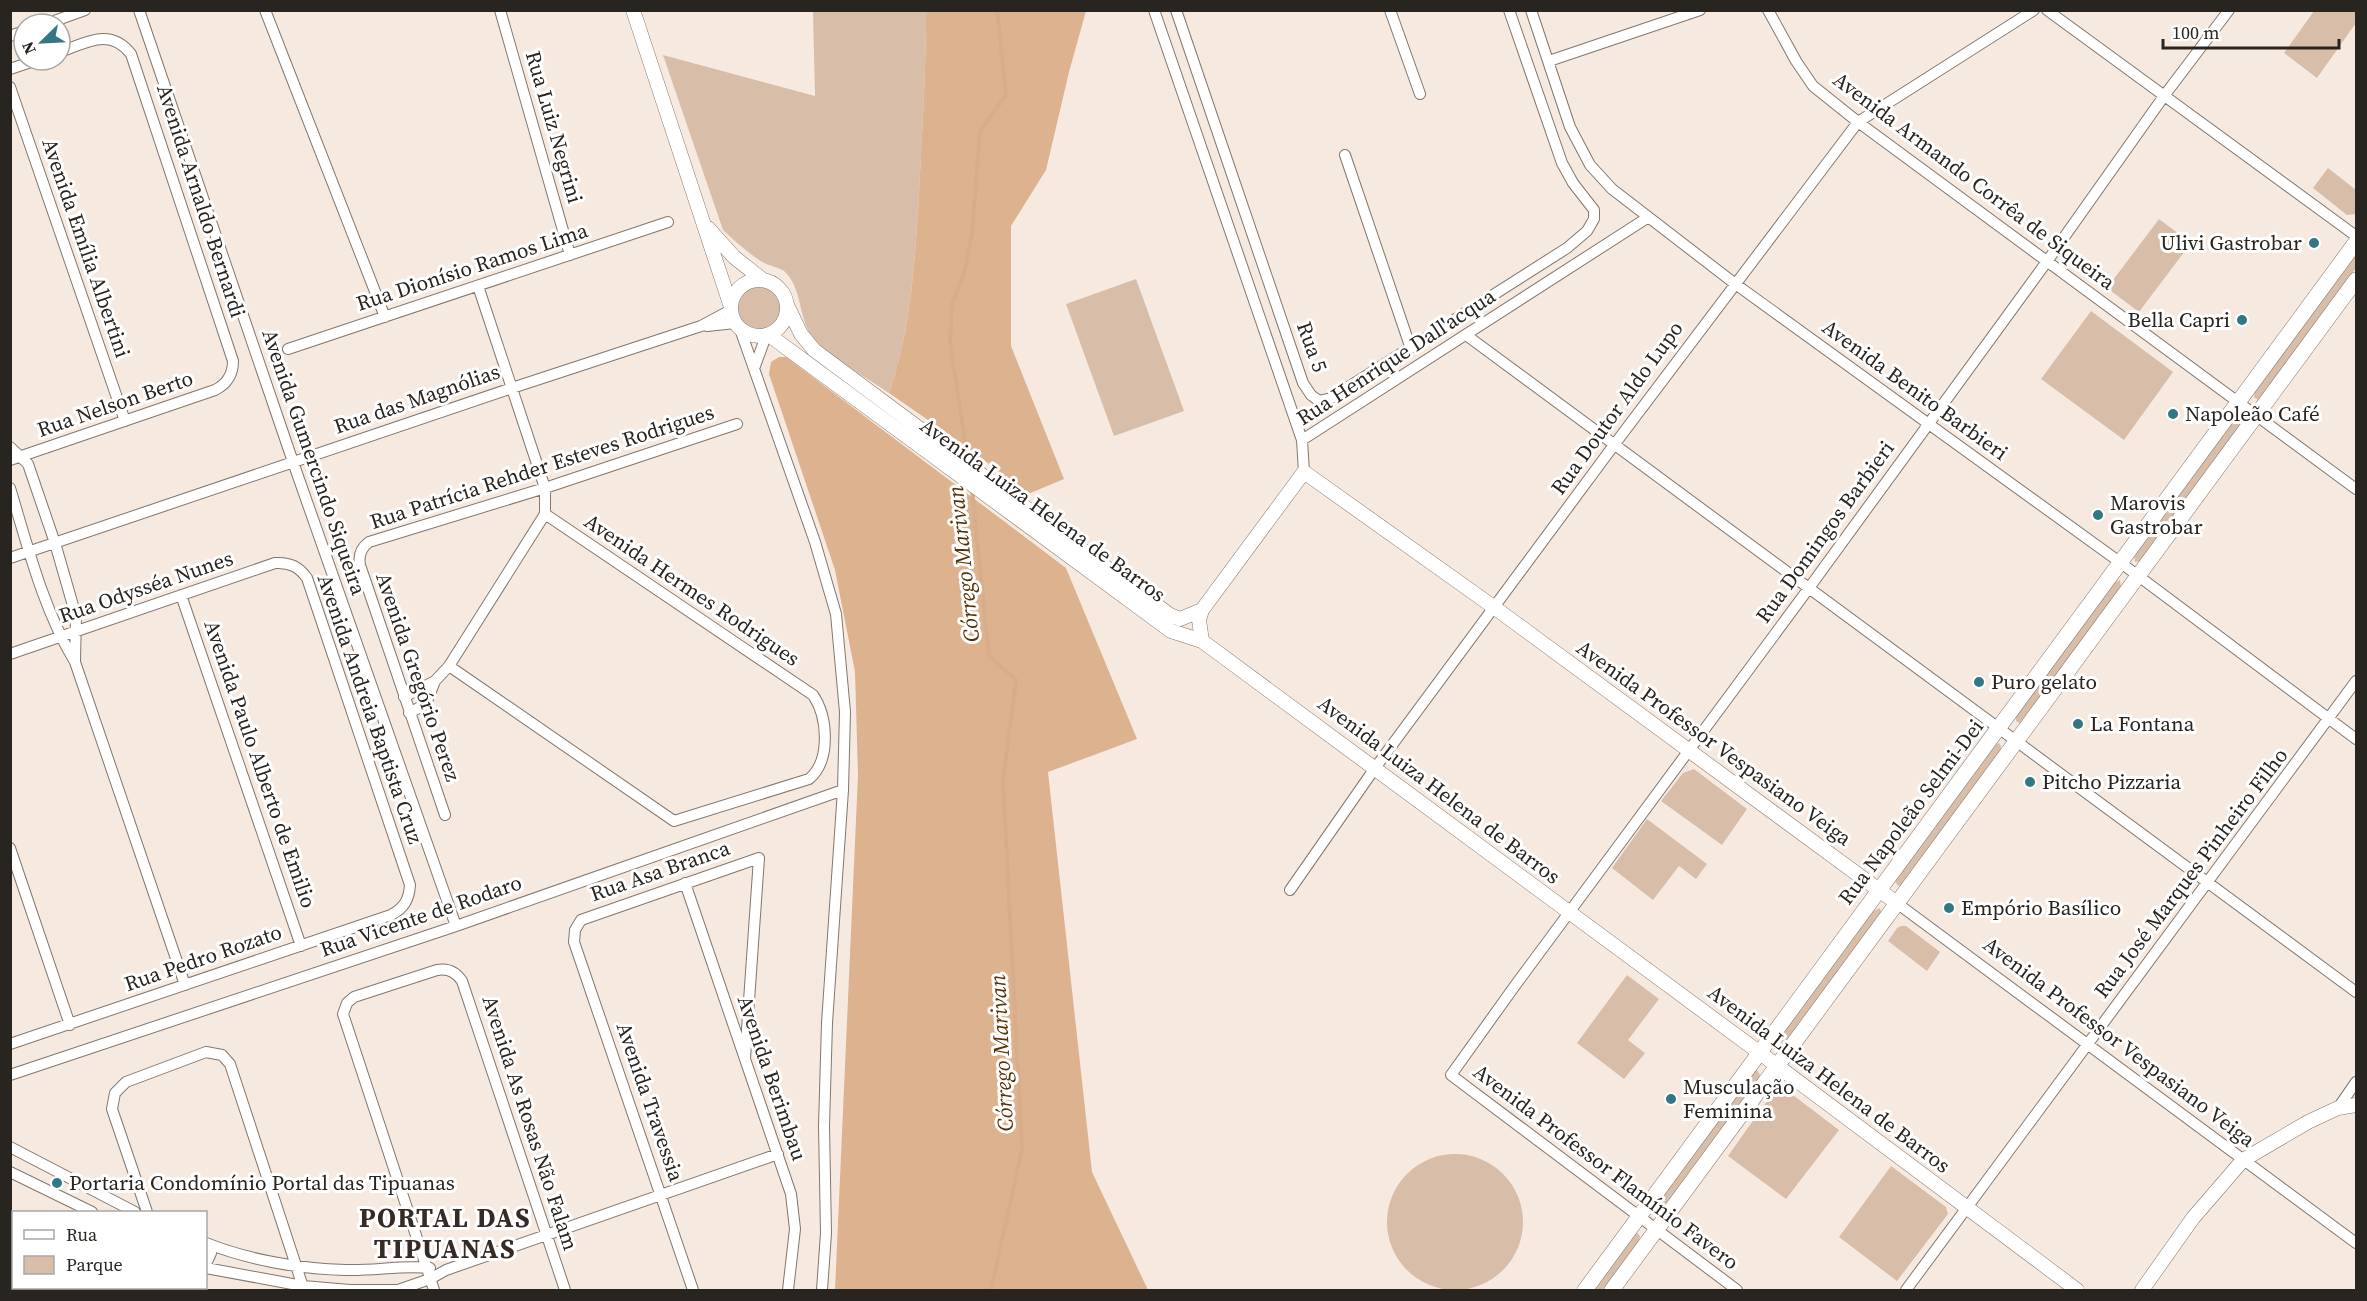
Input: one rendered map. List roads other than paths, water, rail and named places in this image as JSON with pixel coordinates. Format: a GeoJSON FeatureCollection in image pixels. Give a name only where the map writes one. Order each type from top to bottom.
{"type":"FeatureCollection","features":[{"type":"Feature","properties":{"kind":"main road","name":"Rua Napoleão Selmi-Dei"},"geometry":{"type":"LineString","coordinates":[[1585,1290],[2000,729],[2356,242]]}},
{"type":"Feature","properties":{"kind":"main road","name":"Rua Napoleão Selmi-Dei"},"geometry":{"type":"LineString","coordinates":[[1612,1290],[2356,280]]}},
{"type":"Feature","properties":{"kind":"street","name":"Avenida Gumercindo Siqueira"},"geometry":{"type":"LineString","coordinates":[[139,10],[293,462],[456,926]]}},
{"type":"Feature","properties":{"kind":"street"},"geometry":{"type":"LineString","coordinates":[[265,10],[385,317]]}},
{"type":"Feature","properties":{"kind":"street","name":"Rua Luiz Negrini"},"geometry":{"type":"LineString","coordinates":[[500,10],[570,255]]}},
{"type":"Feature","properties":{"kind":"street"},"geometry":{"type":"LineString","coordinates":[[633,10],[734,317],[754,366],[815,542],[836,614],[845,712],[843,790],[827,1023],[824,1126],[826,1233],[822,1290]]}},
{"type":"Feature","properties":{"kind":"street"},"geometry":{"type":"LineString","coordinates":[[1154,10],[1302,440]]}},
{"type":"Feature","properties":{"kind":"street","name":"Rua 5"},"geometry":{"type":"LineString","coordinates":[[1176,10],[1303,383],[1311,395],[1319,401],[1331,398],[1567,248],[1587,231],[1594,219],[1594,210],[1573,183],[1562,164],[1509,10]]}},
{"type":"Feature","properties":{"kind":"street"},"geometry":{"type":"LineString","coordinates":[[1390,10],[1420,94]]}},
{"type":"Feature","properties":{"kind":"street","name":"Avenida Benito Barbieri"},"geometry":{"type":"LineString","coordinates":[[1531,10],[1570,127],[1590,165],[1612,189],[1734,283],[2121,563],[2356,739]]}},
{"type":"Feature","properties":{"kind":"street","name":"Avenida Armando Corrêa de Siqueira"},"geometry":{"type":"LineString","coordinates":[[1768,10],[1796,62],[1813,86],[1858,122],[2356,489]]}},
{"type":"Feature","properties":{"kind":"street","name":"Rua Doutor Aldo Lupo"},"geometry":{"type":"LineString","coordinates":[[1290,890],[1375,768],[1496,608],[1734,283],[1858,122],[2034,10]]}},
{"type":"Feature","properties":{"kind":"street"},"geometry":{"type":"LineString","coordinates":[[2047,10],[2356,236]]}},
{"type":"Feature","properties":{"kind":"street","name":"Rua Domingos Barbieri"},"geometry":{"type":"LineString","coordinates":[[1451,1075],[1687,750],[1809,588],[2048,260],[2164,96],[2229,10]]}},
{"type":"Feature","properties":{"kind":"street"},"geometry":{"type":"LineString","coordinates":[[1549,62],[1693,12]]}},
{"type":"Feature","properties":{"kind":"street","name":"Avenida Arnaldo Bernardi"},"geometry":{"type":"LineString","coordinates":[[72,48],[99,39],[118,41],[131,54],[233,361],[233,370],[229,379]]}},
{"type":"Feature","properties":{"kind":"street","name":"Avenida Emília Albertini"},"geometry":{"type":"LineString","coordinates":[[10,87],[125,421]]}},
{"type":"Feature","properties":{"kind":"street"},"geometry":{"type":"LineString","coordinates":[[1345,154],[1410,346]]}},
{"type":"Feature","properties":{"kind":"street","name":"Rua Henrique Dall'acqua"},"geometry":{"type":"LineString","coordinates":[[1304,472],[1302,440],[1647,218]]}},
{"type":"Feature","properties":{"kind":"street","name":"Rua Dionísio Ramos Lima"},"geometry":{"type":"LineString","coordinates":[[288,349],[668,222]]}},
{"type":"Feature","properties":{"kind":"street"},"geometry":{"type":"LineString","coordinates":[[705,225],[734,257],[763,280],[779,288],[787,305],[783,323],[768,335],[754,366]]}},
{"type":"Feature","properties":{"kind":"street"},"geometry":{"type":"LineString","coordinates":[[763,280],[745,284],[733,298],[734,317],[754,336],[768,335]]}},
{"type":"Feature","properties":{"kind":"street"},"geometry":{"type":"LineString","coordinates":[[404,697],[431,683],[449,666],[545,514],[545,488],[478,286]]}},
{"type":"Feature","properties":{"kind":"street","name":"Avenida Luiza Helena de Barros"},"geometry":{"type":"LineString","coordinates":[[787,305],[801,334],[814,350],[1170,615],[1180,619],[1202,610]]}},
{"type":"Feature","properties":{"kind":"street","name":"Rua das Magnólias"},"geometry":{"type":"LineString","coordinates":[[10,558],[512,388],[734,317]]}},
{"type":"Feature","properties":{"kind":"street","name":"Avenida Luiza Helena de Barros"},"geometry":{"type":"LineString","coordinates":[[768,335],[1171,631],[1202,641],[2077,1290]]}},
{"type":"Feature","properties":{"kind":"street"},"geometry":{"type":"LineString","coordinates":[[1466,335],[2356,992]]}},
{"type":"Feature","properties":{"kind":"street","name":"Rua Nelson Berto"},"geometry":{"type":"LineString","coordinates":[[15,458],[214,390],[223,386],[229,379]]}},
{"type":"Feature","properties":{"kind":"street","name":"Rua Patrícia Rehder Esteves Rodrigues"},"geometry":{"type":"LineString","coordinates":[[361,550],[369,542],[545,488],[737,424]]}},
{"type":"Feature","properties":{"kind":"street"},"geometry":{"type":"LineString","coordinates":[[10,447],[15,458],[28,464],[55,543],[76,616],[75,662]]}},
{"type":"Feature","properties":{"kind":"street"},"geometry":{"type":"LineString","coordinates":[[1202,641],[1199,620],[1202,610],[1304,472]]}},
{"type":"Feature","properties":{"kind":"street","name":"Avenida Professor Vespasiano Veiga"},"geometry":{"type":"LineString","coordinates":[[1304,472],[1496,608],[2356,1243]]}},
{"type":"Feature","properties":{"kind":"street"},"geometry":{"type":"LineString","coordinates":[[10,488],[29,552],[60,637],[75,662],[185,985]]}},
{"type":"Feature","properties":{"kind":"street","name":"Avenida Hermes Rodrigues"},"geometry":{"type":"LineString","coordinates":[[449,666],[674,821],[809,779],[821,766],[825,754],[822,713],[813,695],[545,514]]}},
{"type":"Feature","properties":{"kind":"street","name":"Avenida Gregório Perez"},"geometry":{"type":"LineString","coordinates":[[361,550],[360,565],[445,815]]}},
{"type":"Feature","properties":{"kind":"street","name":"Rua Odysséa Nunes"},"geometry":{"type":"LineString","coordinates":[[10,654],[275,563],[285,562],[294,565]]}},
{"type":"Feature","properties":{"kind":"street","name":"Avenida Andreia Baptista Cruz"},"geometry":{"type":"LineString","coordinates":[[294,565],[307,578],[410,885],[405,903]]}},
{"type":"Feature","properties":{"kind":"street","name":"Avenida Paulo Alberto de Emilio"},"geometry":{"type":"LineString","coordinates":[[181,595],[301,946]]}},
{"type":"Feature","properties":{"kind":"street"},"geometry":{"type":"LineString","coordinates":[[397,677],[431,683]]}},
{"type":"Feature","properties":{"kind":"street","name":"Rua José Marques Pinheiro Filho"},"geometry":{"type":"LineString","coordinates":[[1906,1290],[2356,681]]}},
{"type":"Feature","properties":{"kind":"street"},"geometry":{"type":"LineString","coordinates":[[409,713],[426,704],[431,683]]}},
{"type":"Feature","properties":{"kind":"street","name":"Rua Vicente de Rodaro"},"geometry":{"type":"LineString","coordinates":[[10,1075],[456,926],[843,790]]}},
{"type":"Feature","properties":{"kind":"street"},"geometry":{"type":"LineString","coordinates":[[10,848],[70,1025]]}},
{"type":"Feature","properties":{"kind":"street","name":"Rua Asa Branca"},"geometry":{"type":"LineString","coordinates":[[576,926],[584,917],[759,858],[745,1058]]}},
{"type":"Feature","properties":{"kind":"street","name":"Avenida Berimbau"},"geometry":{"type":"LineString","coordinates":[[685,883],[791,1194],[795,1211],[795,1238],[788,1290]]}},
{"type":"Feature","properties":{"kind":"street","name":"Rua Pedro Rozato"},"geometry":{"type":"LineString","coordinates":[[10,1044],[391,915],[405,903]]}},
{"type":"Feature","properties":{"kind":"street","name":"Avenida Travessia"},"geometry":{"type":"LineString","coordinates":[[576,926],[574,942],[693,1290]]}},
{"type":"Feature","properties":{"kind":"street","name":"Avenida As Rosas Não Falam"},"geometry":{"type":"LineString","coordinates":[[426,1267],[344,1020],[345,1006],[354,997],[437,970],[452,971],[462,981],[565,1290]]}},
{"type":"Feature","properties":{"kind":"street"},"geometry":{"type":"LineString","coordinates":[[147,1211],[112,1108],[115,1093],[126,1082],[206,1052],[222,1055],[230,1064],[304,1288]]}},
{"type":"Feature","properties":{"kind":"street","name":"Avenida Professor Flamínio Favero"},"geometry":{"type":"LineString","coordinates":[[1451,1075],[1737,1290]]}},
{"type":"Feature","properties":{"kind":"street"},"geometry":{"type":"LineString","coordinates":[[2338,1108],[2356,1082]]}},
{"type":"Feature","properties":{"kind":"street"},"geometry":{"type":"LineString","coordinates":[[2142,1290],[2193,1218],[2243,1160],[2291,1131],[2338,1108],[2356,1105]]}},
{"type":"Feature","properties":{"kind":"street"},"geometry":{"type":"LineString","coordinates":[[10,1147],[133,1211]]}},
{"type":"Feature","properties":{"kind":"street"},"geometry":{"type":"LineString","coordinates":[[207,1266],[304,1288],[398,1290],[430,1279],[446,1270],[778,1154]]}},
{"type":"Feature","properties":{"kind":"street"},"geometry":{"type":"LineString","coordinates":[[30,1182],[40,1163]]}},
{"type":"Feature","properties":{"kind":"street"},"geometry":{"type":"LineString","coordinates":[[10,1172],[90,1211]]}},
{"type":"Feature","properties":{"kind":"street"},"geometry":{"type":"LineString","coordinates":[[65,1199],[76,1181]]}},
{"type":"Feature","properties":{"kind":"street"},"geometry":{"type":"LineString","coordinates":[[207,1244],[246,1256],[296,1266],[345,1270],[426,1267],[446,1270]]}},
{"type":"Feature","properties":{"kind":"street"},"geometry":{"type":"LineString","coordinates":[[207,1244],[211,1253],[207,1263]]}},
{"type":"Feature","properties":{"kind":"street"},"geometry":{"type":"LineString","coordinates":[[426,1267],[434,1290]]}},
{"type":"Feature","properties":{"kind":"waterway","name":"Córrego Marivan"},"geometry":{"type":"LineString","coordinates":[[968,461],[950,342],[952,304],[964,273],[972,234],[980,131],[1006,95],[997,10]]}},
{"type":"Feature","properties":{"kind":"waterway","name":"Córrego Marivan"},"geometry":{"type":"LineString","coordinates":[[972,489],[989,656],[1016,680],[1003,782],[1022,1149],[991,1290]]}},
{"type":"Feature","properties":{"kind":"place","name":"Ulivi Gastrobar"},"geometry":{"type":"Point","coordinates":[2314,243]}},
{"type":"Feature","properties":{"kind":"place","name":"Bella Capri"},"geometry":{"type":"Point","coordinates":[2242,320]}},
{"type":"Feature","properties":{"kind":"place","name":"Napoleão Café"},"geometry":{"type":"Point","coordinates":[2173,414]}},
{"type":"Feature","properties":{"kind":"place","name":"Marovis Gastrobar"},"geometry":{"type":"Point","coordinates":[2098,515]}},
{"type":"Feature","properties":{"kind":"place","name":"Puro gelato"},"geometry":{"type":"Point","coordinates":[1979,682]}},
{"type":"Feature","properties":{"kind":"place","name":"La Fontana"},"geometry":{"type":"Point","coordinates":[2078,724]}},
{"type":"Feature","properties":{"kind":"place","name":"Pitcho Pizzaria"},"geometry":{"type":"Point","coordinates":[2030,782]}},
{"type":"Feature","properties":{"kind":"place","name":"Empório Basílico"},"geometry":{"type":"Point","coordinates":[1949,908]}},
{"type":"Feature","properties":{"kind":"place","name":"Musculação Feminina"},"geometry":{"type":"Point","coordinates":[1671,1099]}},
{"type":"Feature","properties":{"kind":"place","name":"Portaria Condomínio Portal das Tipuanas"},"geometry":{"type":"Point","coordinates":[57,1183]}},
{"type":"Feature","properties":{"kind":"district","name":"PORTAL DAS TIPUANAS"},"geometry":{"type":"Point","coordinates":[445,1234]}}]}
